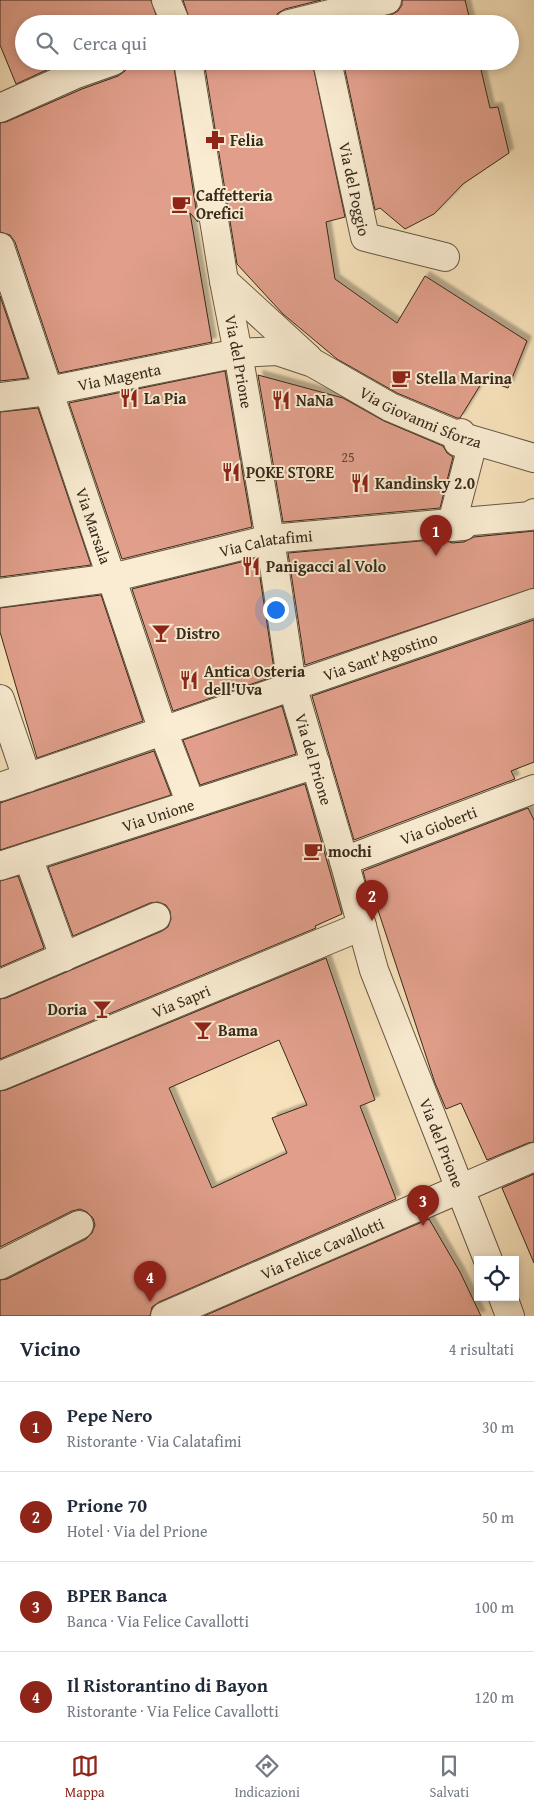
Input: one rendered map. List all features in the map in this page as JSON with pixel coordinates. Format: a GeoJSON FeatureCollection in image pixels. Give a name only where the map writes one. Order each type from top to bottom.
{"type":"FeatureCollection","features":[{"type":"Feature","properties":{"kind":"street"},"geometry":{"type":"LineString","coordinates":[[166,0],[172,15]]}},
{"type":"Feature","properties":{"kind":"street"},"geometry":{"type":"LineString","coordinates":[[336,15],[387,0]]}},
{"type":"Feature","properties":{"kind":"street"},"geometry":{"type":"LineString","coordinates":[[0,108],[87,70]]}},
{"type":"Feature","properties":{"kind":"street","name":"Via del Prione"},"geometry":{"type":"LineString","coordinates":[[189,70],[224,281],[270,539],[292,686],[374,970],[486,1256]]}},
{"type":"Feature","properties":{"kind":"street","name":"Via del Poggio"},"geometry":{"type":"LineString","coordinates":[[329,70],[365,237],[445,257]]}},
{"type":"Feature","properties":{"kind":"street","name":"Via Marsala"},"geometry":{"type":"LineString","coordinates":[[0,247],[163,731],[191,804]]}},
{"type":"Feature","properties":{"kind":"street","name":"Via Giovanni Sforza"},"geometry":{"type":"LineString","coordinates":[[224,281],[313,363]]}},
{"type":"Feature","properties":{"kind":"street","name":"Via Giovanni Sforza"},"geometry":{"type":"LineString","coordinates":[[238,353],[277,351],[313,363],[390,407],[460,436],[534,458]]}},
{"type":"Feature","properties":{"kind":"street","name":"Via Magenta"},"geometry":{"type":"LineString","coordinates":[[0,397],[48,391],[238,353]]}},
{"type":"Feature","properties":{"kind":"street"},"geometry":{"type":"LineString","coordinates":[[534,449],[463,426],[458,442],[472,446],[452,527],[534,519]]}},
{"type":"Feature","properties":{"kind":"street","name":"Via Calatafimi"},"geometry":{"type":"LineString","coordinates":[[0,593],[111,578],[270,539],[530,516],[534,513]]}},
{"type":"Feature","properties":{"kind":"street","name":"Via Sant'Agostino"},"geometry":{"type":"LineString","coordinates":[[0,787],[534,603]]}},
{"type":"Feature","properties":{"kind":"street"},"geometry":{"type":"LineString","coordinates":[[0,699],[27,778]]}},
{"type":"Feature","properties":{"kind":"street","name":"Via Unione"},"geometry":{"type":"LineString","coordinates":[[0,866],[316,764]]}},
{"type":"Feature","properties":{"kind":"street","name":"Via Gioberti"},"geometry":{"type":"LineString","coordinates":[[344,861],[534,789]]}},
{"type":"Feature","properties":{"kind":"street"},"geometry":{"type":"LineString","coordinates":[[28,856],[64,956]]}},
{"type":"Feature","properties":{"kind":"street"},"geometry":{"type":"LineString","coordinates":[[0,984],[156,917]]}},
{"type":"Feature","properties":{"kind":"street","name":"Via Sapri"},"geometry":{"type":"LineString","coordinates":[[0,1076],[362,926]]}},
{"type":"Feature","properties":{"kind":"street","name":"Via Felice Cavallotti"},"geometry":{"type":"LineString","coordinates":[[165,1316],[534,1158]]}},
{"type":"Feature","properties":{"kind":"street"},"geometry":{"type":"LineString","coordinates":[[0,1265],[79,1225]]}},
{"type":"Feature","properties":{"kind":"building"},"geometry":{"type":"Polygon","coordinates":[[[0,0],[151,0],[156,15],[15,15],[15,70],[46,70],[16,84],[0,45],[0,0]]]}},
{"type":"Feature","properties":{"kind":"building"},"geometry":{"type":"Polygon","coordinates":[[[183,0],[321,0],[285,9],[277,15],[188,15],[183,0]]]}},
{"type":"Feature","properties":{"kind":"building"},"geometry":{"type":"Polygon","coordinates":[[[402,0],[465,0],[469,15],[391,15],[398,11],[402,5],[402,0]]]}},
{"type":"Feature","properties":{"kind":"building"},"geometry":{"type":"Polygon","coordinates":[[[174,70],[198,222],[190,213],[212,342],[59,373],[15,242],[10,235],[0,232],[0,123],[118,76],[125,71],[174,70]]]}},
{"type":"Feature","properties":{"kind":"building"},"geometry":{"type":"Polygon","coordinates":[[[205,70],[314,70],[345,217],[326,222],[335,279],[397,323],[425,276],[527,341],[508,388],[484,379],[460,418],[457,418],[397,393],[337,359],[283,314],[237,264],[205,70]]]}},
{"type":"Feature","properties":{"kind":"building"},"geometry":{"type":"Polygon","coordinates":[[[345,70],[481,70],[490,108],[498,107],[509,153],[463,184],[434,214],[405,229],[380,208],[375,210],[345,70]]]}},
{"type":"Feature","properties":{"kind":"building"},"geometry":{"type":"Polygon","coordinates":[[[0,296],[28,378],[0,381],[0,296]]]}},
{"type":"Feature","properties":{"kind":"building"},"geometry":{"type":"Polygon","coordinates":[[[225,371],[252,527],[122,559],[69,403],[225,371]]]}},
{"type":"Feature","properties":{"kind":"building"},"geometry":{"type":"Polygon","coordinates":[[[258,375],[343,398],[384,421],[443,446],[447,453],[453,457],[440,508],[283,522],[258,375]]]}},
{"type":"Feature","properties":{"kind":"building"},"geometry":{"type":"Polygon","coordinates":[[[38,408],[91,565],[0,577],[0,412],[38,408]]]}},
{"type":"Feature","properties":{"kind":"building"},"geometry":{"type":"Polygon","coordinates":[[[534,531],[534,588],[305,665],[288,553],[442,539],[452,543],[464,542],[474,537],[534,531]]]}},
{"type":"Feature","properties":{"kind":"building"},"geometry":{"type":"Polygon","coordinates":[[[257,558],[275,676],[173,711],[132,589],[257,558]]]}},
{"type":"Feature","properties":{"kind":"building"},"geometry":{"type":"Polygon","coordinates":[[[101,595],[143,721],[37,758],[0,632],[0,608],[101,595]]]}},
{"type":"Feature","properties":{"kind":"building"},"geometry":{"type":"Polygon","coordinates":[[[534,620],[534,762],[511,771],[515,779],[354,840],[312,696],[534,620]]]}},
{"type":"Feature","properties":{"kind":"building"},"geometry":{"type":"Polygon","coordinates":[[[282,706],[296,754],[200,785],[183,740],[282,706]]]}},
{"type":"Feature","properties":{"kind":"building"},"geometry":{"type":"Polygon","coordinates":[[[154,751],[171,795],[0,850],[0,803],[154,751]]]}},
{"type":"Feature","properties":{"kind":"building"},"geometry":{"type":"Polygon","coordinates":[[[305,784],[342,914],[315,926],[316,928],[0,1059],[0,999],[162,931],[168,927],[171,919],[170,911],[166,905],[158,902],[150,903],[73,936],[48,867],[305,784]]]}},
{"type":"Feature","properties":{"kind":"building"},"geometry":{"type":"Polygon","coordinates":[[[528,808],[534,820],[534,1142],[487,1160],[461,1103],[446,1109],[435,1083],[375,901],[371,902],[363,871],[528,808]]]}},
{"type":"Feature","properties":{"kind":"building"},"geometry":{"type":"Polygon","coordinates":[[[18,876],[44,948],[0,967],[0,881],[18,876]]]}},
{"type":"Feature","properties":{"kind":"building"},"geometry":{"type":"Polygon","coordinates":[[[326,958],[375,1100],[360,1106],[396,1199],[159,1302],[152,1307],[150,1316],[0,1316],[0,1280],[7,1279],[86,1239],[92,1233],[95,1225],[93,1218],[87,1212],[80,1209],[72,1211],[0,1247],[0,1091],[326,958]],[[279,1040],[169,1088],[212,1188],[287,1153],[272,1118],[307,1105],[279,1040]]]}},
{"type":"Feature","properties":{"kind":"building"},"geometry":{"type":"Polygon","coordinates":[[[534,1174],[534,1263],[502,1188],[534,1174]]]}},
{"type":"Feature","properties":{"kind":"building"},"geometry":{"type":"Polygon","coordinates":[[[429,1219],[460,1272],[481,1316],[204,1316],[429,1219]]]}},
{"type":"Feature","properties":{"kind":"place","name":"Felia"},"geometry":{"type":"Point","coordinates":[215,140]}},
{"type":"Feature","properties":{"kind":"place","name":"Caffetteria Orefici"},"geometry":{"type":"Point","coordinates":[181,204]}},
{"type":"Feature","properties":{"kind":"place","name":"Stella Marina"},"geometry":{"type":"Point","coordinates":[401,378]}},
{"type":"Feature","properties":{"kind":"place","name":"La Pia"},"geometry":{"type":"Point","coordinates":[129,398]}},
{"type":"Feature","properties":{"kind":"place","name":"NaNa"},"geometry":{"type":"Point","coordinates":[281,400]}},
{"type":"Feature","properties":{"kind":"place","name":"PO̲KE STO̲RE"},"geometry":{"type":"Point","coordinates":[231,472]}},
{"type":"Feature","properties":{"kind":"place","name":"Kandinsky 2.0"},"geometry":{"type":"Point","coordinates":[360,483]}},
{"type":"Feature","properties":{"kind":"place","name":"Pepe Nero"},"geometry":{"type":"Point","coordinates":[436,556]}},
{"type":"Feature","properties":{"kind":"place","name":"Panigacci al Volo"},"geometry":{"type":"Point","coordinates":[251,566]}},
{"type":"Feature","properties":{"kind":"place","name":"Distro"},"geometry":{"type":"Point","coordinates":[161,633]}},
{"type":"Feature","properties":{"kind":"place","name":"Antica Osteria dell'Uva"},"geometry":{"type":"Point","coordinates":[189,680]}},
{"type":"Feature","properties":{"kind":"place","name":"mochi"},"geometry":{"type":"Point","coordinates":[313,851]}},
{"type":"Feature","properties":{"kind":"place","name":"Prione 70"},"geometry":{"type":"Point","coordinates":[372,921]}},
{"type":"Feature","properties":{"kind":"place","name":"Doria"},"geometry":{"type":"Point","coordinates":[102,1009]}},
{"type":"Feature","properties":{"kind":"place","name":"Bama"},"geometry":{"type":"Point","coordinates":[203,1030]}},
{"type":"Feature","properties":{"kind":"place","name":"BPER Banca"},"geometry":{"type":"Point","coordinates":[423,1226]}},
{"type":"Feature","properties":{"kind":"place","name":"Il Ristorantino di Bayon"},"geometry":{"type":"Point","coordinates":[150,1302]}}]}
